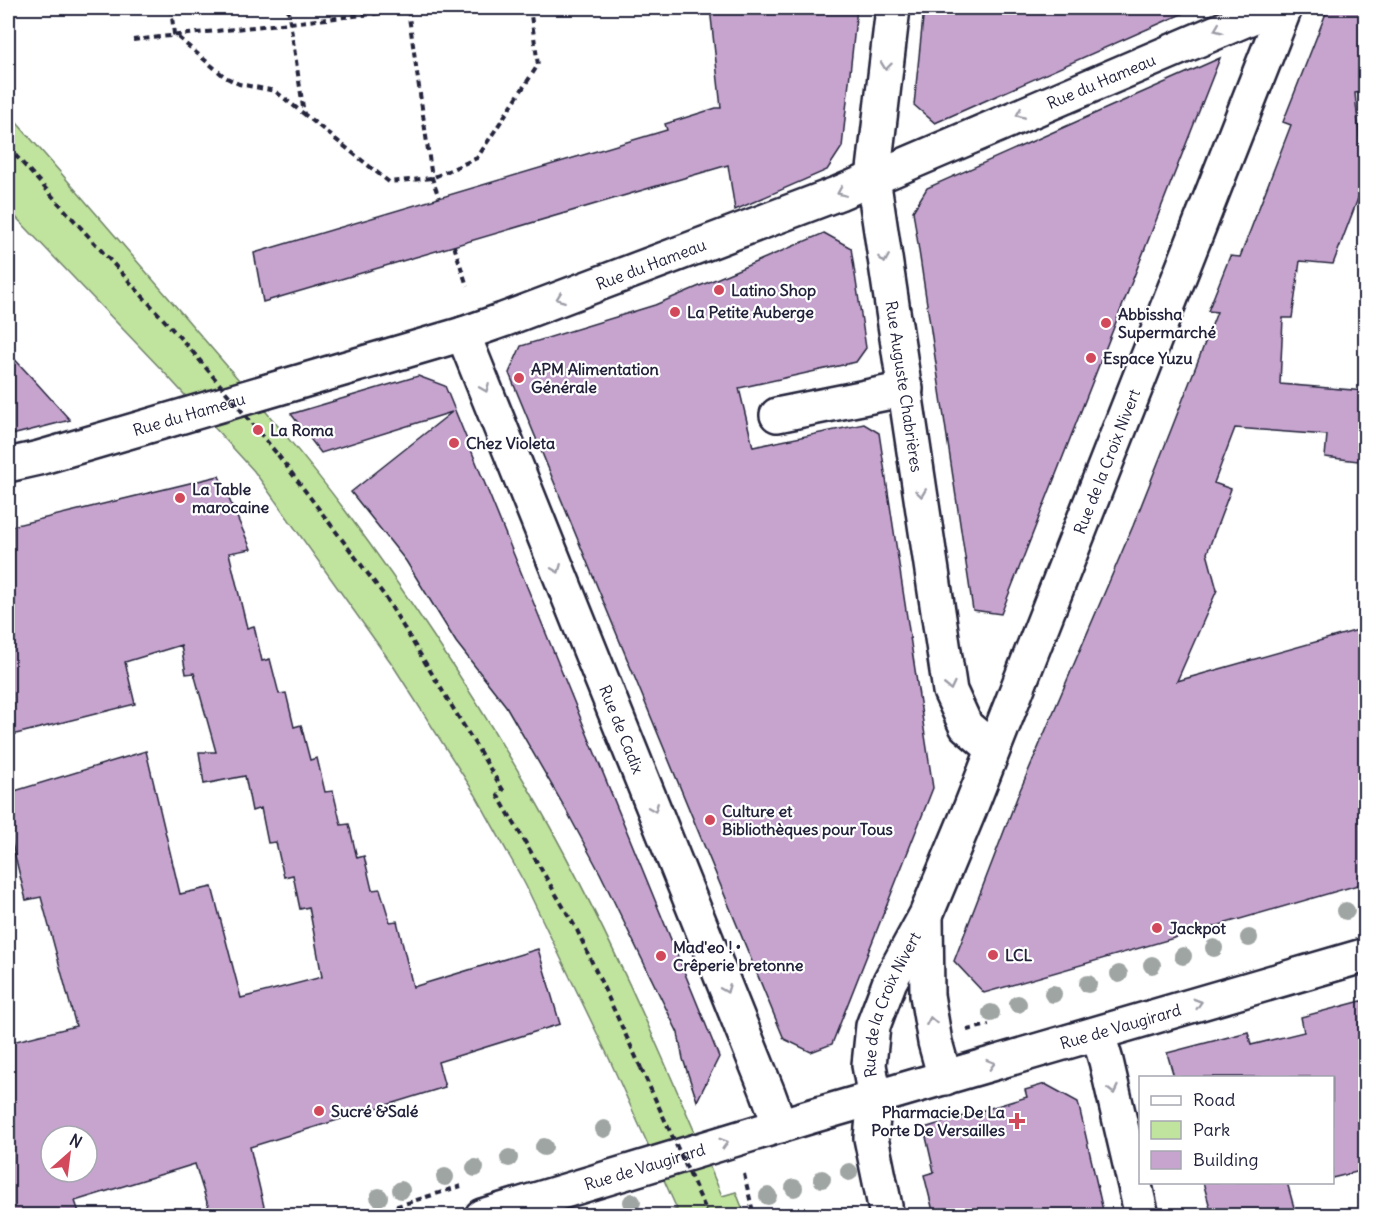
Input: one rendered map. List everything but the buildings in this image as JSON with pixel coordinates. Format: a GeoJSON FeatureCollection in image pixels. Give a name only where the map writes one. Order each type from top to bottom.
{"type":"FeatureCollection","features":[{"type":"Feature","properties":{"kind":"street","name":"Rue Auguste Chabrières"},"geometry":{"type":"LineString","coordinates":[[893,8],[873,178],[877,216],[906,389],[950,692],[966,726],[993,749]]}},
{"type":"Feature","properties":{"kind":"street","name":"Rue du Hameau"},"geometry":{"type":"LineString","coordinates":[[8,465],[39,458],[463,334],[817,201],[1273,8]]}},
{"type":"Feature","properties":{"kind":"street","name":"Rue de la Croix Nivert"},"geometry":{"type":"LineString","coordinates":[[875,1098],[869,1065],[873,1026],[890,981],[926,915],[1285,8]]}},
{"type":"Feature","properties":{"kind":"street","name":"Rue de Cadix"},"geometry":{"type":"LineString","coordinates":[[463,334],[780,1126]]}},
{"type":"Feature","properties":{"kind":"street"},"geometry":{"type":"LineString","coordinates":[[777,415],[906,389]]}},
{"type":"Feature","properties":{"kind":"street","name":"Rue de la Croix Nivert"},"geometry":{"type":"LineString","coordinates":[[926,915],[927,995],[935,1042],[945,1078]]}},
{"type":"Feature","properties":{"kind":"street","name":"Rue de Vaugirard"},"geometry":{"type":"LineString","coordinates":[[482,1215],[529,1208],[780,1126],[1365,955]]}},
{"type":"Feature","properties":{"kind":"street"},"geometry":{"type":"LineString","coordinates":[[1098,1034],[1142,1215]]}},
{"type":"Feature","properties":{"kind":"street"},"geometry":{"type":"LineString","coordinates":[[875,1098],[871,1138],[887,1215]]}},
{"type":"Feature","properties":{"kind":"path"},"geometry":{"type":"LineString","coordinates":[[171,8],[174,34],[225,77],[239,84],[275,91],[389,182],[432,178],[477,158],[538,65],[530,8]]}},
{"type":"Feature","properties":{"kind":"path"},"geometry":{"type":"LineString","coordinates":[[288,8],[304,114]]}},
{"type":"Feature","properties":{"kind":"path"},"geometry":{"type":"LineString","coordinates":[[134,40],[428,8]]}},
{"type":"Feature","properties":{"kind":"path"},"geometry":{"type":"LineString","coordinates":[[407,9],[432,178],[439,198]]}},
{"type":"Feature","properties":{"kind":"path"},"geometry":{"type":"LineString","coordinates":[[8,147],[192,351],[278,455],[384,595],[502,790],[498,796],[577,930],[708,1215]]}},
{"type":"Feature","properties":{"kind":"path"},"geometry":{"type":"LineString","coordinates":[[454,246],[467,286]]}},
{"type":"Feature","properties":{"kind":"path"},"geometry":{"type":"LineString","coordinates":[[741,1166],[754,1215]]}},
{"type":"Feature","properties":{"kind":"path"},"geometry":{"type":"LineString","coordinates":[[366,1215],[472,1183]]}},
{"type":"Feature","properties":{"kind":"path"},"geometry":{"type":"LineString","coordinates":[[752,1209],[759,1215]]}},
{"type":"Feature","properties":{"kind":"green space"},"geometry":{"type":"Polygon","coordinates":[[[8,113],[304,458],[371,545],[439,645],[504,747],[552,831],[630,985],[722,1196],[736,1192],[745,1215],[661,1215],[677,1209],[608,1056],[525,884],[475,794],[392,664],[254,471],[162,370],[8,209],[8,113]]]}},
{"type":"Feature","properties":{"kind":"place","name":"Latino Shop"},"geometry":{"type":"Point","coordinates":[719,290]}},
{"type":"Feature","properties":{"kind":"place","name":"La Petite Auberge"},"geometry":{"type":"Point","coordinates":[675,312]}},
{"type":"Feature","properties":{"kind":"place","name":"Abbissha Supermarché"},"geometry":{"type":"Point","coordinates":[1106,323]}},
{"type":"Feature","properties":{"kind":"place","name":"Espace Yuzu"},"geometry":{"type":"Point","coordinates":[1091,358]}},
{"type":"Feature","properties":{"kind":"place","name":"APM Alimentation Générale"},"geometry":{"type":"Point","coordinates":[519,378]}},
{"type":"Feature","properties":{"kind":"place","name":"La Roma"},"geometry":{"type":"Point","coordinates":[258,430]}},
{"type":"Feature","properties":{"kind":"place","name":"Chez Violeta"},"geometry":{"type":"Point","coordinates":[454,443]}},
{"type":"Feature","properties":{"kind":"place","name":"La Table marocaine"},"geometry":{"type":"Point","coordinates":[180,498]}},
{"type":"Feature","properties":{"kind":"place","name":"Culture et Bibliothèques pour Tous"},"geometry":{"type":"Point","coordinates":[710,820]}},
{"type":"Feature","properties":{"kind":"place","name":"Jackpot"},"geometry":{"type":"Point","coordinates":[1157,928]}},
{"type":"Feature","properties":{"kind":"place","name":"LCL"},"geometry":{"type":"Point","coordinates":[993,955]}},
{"type":"Feature","properties":{"kind":"place","name":"Mad'eo ! • Crêperie bretonne"},"geometry":{"type":"Point","coordinates":[661,956]}},
{"type":"Feature","properties":{"kind":"place","name":"Sucré &Salé"},"geometry":{"type":"Point","coordinates":[319,1111]}},
{"type":"Feature","properties":{"kind":"place","name":"Pharmacie De La Porte De Versailles"},"geometry":{"type":"Point","coordinates":[1017,1121]}}]}
